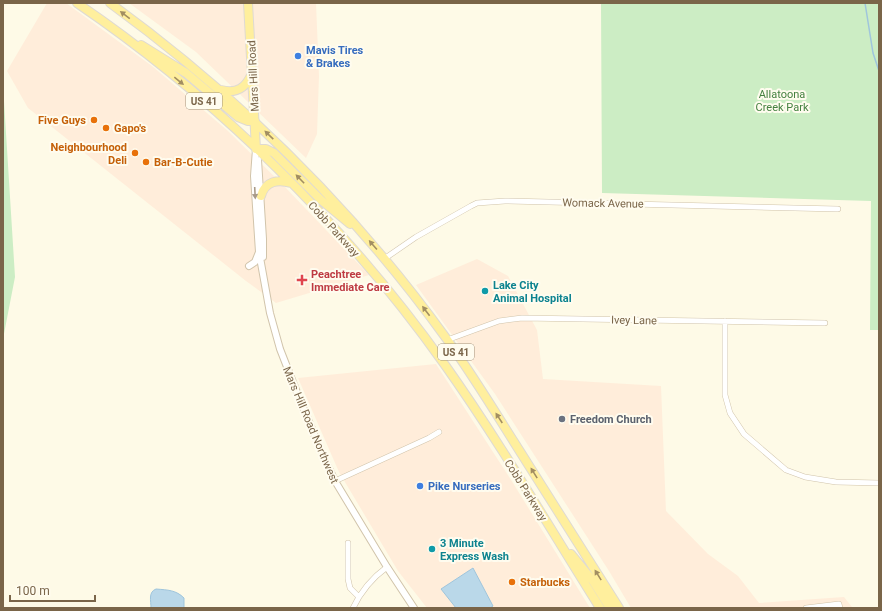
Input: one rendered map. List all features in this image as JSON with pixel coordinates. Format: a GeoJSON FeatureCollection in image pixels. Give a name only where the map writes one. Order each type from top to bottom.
{"type":"FeatureCollection","features":[{"type":"Feature","properties":{"kind":"main road","name":"Cobb Parkway"},"geometry":{"type":"LineString","coordinates":[[77,3],[123,36],[194,93],[256,148],[334,227],[356,252],[444,363],[488,429],[600,608]]}},
{"type":"Feature","properties":{"kind":"main road","name":"Cobb Parkway"},"geometry":{"type":"LineString","coordinates":[[110,3],[169,48],[256,121],[315,181],[384,259],[447,340],[490,404],[619,608]]}},
{"type":"Feature","properties":{"kind":"main road","name":"Mars Hill Road"},"geometry":{"type":"LineString","coordinates":[[248,3],[256,121],[256,148]]}},
{"type":"Feature","properties":{"kind":"main road"},"geometry":{"type":"LineString","coordinates":[[123,36],[186,73],[238,117],[248,121],[256,121]]}},
{"type":"Feature","properties":{"kind":"main road"},"geometry":{"type":"LineString","coordinates":[[219,89],[228,92],[238,91],[247,83],[253,73]]}},
{"type":"Feature","properties":{"kind":"main road"},"geometry":{"type":"LineString","coordinates":[[256,148],[269,150],[274,153],[321,200],[361,232]]}},
{"type":"Feature","properties":{"kind":"main road"},"geometry":{"type":"LineString","coordinates":[[261,196],[267,186],[274,181],[291,183]]}},
{"type":"Feature","properties":{"kind":"main road"},"geometry":{"type":"LineString","coordinates":[[559,542],[582,566],[610,608]]}},
{"type":"Feature","properties":{"kind":"street","name":"Mars Hill Road Northwest"},"geometry":{"type":"LineString","coordinates":[[256,148],[261,196],[263,239],[262,266]]}},
{"type":"Feature","properties":{"kind":"street","name":"Mars Hill Road Northwest"},"geometry":{"type":"LineString","coordinates":[[256,148],[254,176],[259,252],[270,313],[280,349],[324,458],[335,481],[387,567],[414,608]]}},
{"type":"Feature","properties":{"kind":"street","name":"Womack Avenue"},"geometry":{"type":"LineString","coordinates":[[384,259],[416,237],[477,203],[505,201],[838,209]]}},
{"type":"Feature","properties":{"kind":"street"},"geometry":{"type":"LineString","coordinates":[[249,266],[255,262],[259,252]]}},
{"type":"Feature","properties":{"kind":"street","name":"Ivey Lane"},"geometry":{"type":"LineString","coordinates":[[447,340],[491,323],[515,319],[724,320],[825,323]]}},
{"type":"Feature","properties":{"kind":"street"},"geometry":{"type":"LineString","coordinates":[[724,320],[725,395],[730,413],[744,434],[786,470],[798,475],[836,482],[879,483]]}},
{"type":"Feature","properties":{"kind":"street"},"geometry":{"type":"LineString","coordinates":[[335,481],[439,432]]}},
{"type":"Feature","properties":{"kind":"street"},"geometry":{"type":"LineString","coordinates":[[348,543],[348,579],[350,588],[359,597]]}},
{"type":"Feature","properties":{"kind":"street"},"geometry":{"type":"LineString","coordinates":[[353,608],[372,579],[387,567]]}},
{"type":"Feature","properties":{"kind":"street"},"geometry":{"type":"LineString","coordinates":[[806,608],[839,604],[840,608]]}},
{"type":"Feature","properties":{"kind":"shaded area"},"geometry":{"type":"Polygon","coordinates":[[[47,3],[66,3],[152,66],[228,131],[285,187],[369,275],[276,303],[246,281],[28,108],[7,71],[47,3]]]}},
{"type":"Feature","properties":{"kind":"shaded area"},"geometry":{"type":"Polygon","coordinates":[[[129,3],[316,3],[319,76],[317,134],[306,158],[196,52],[129,3]]]}},
{"type":"Feature","properties":{"kind":"shaded area"},"geometry":{"type":"Polygon","coordinates":[[[477,259],[508,276],[537,330],[543,379],[661,386],[666,511],[708,554],[738,576],[759,603],[844,597],[852,607],[867,608],[631,608],[609,571],[495,394],[416,285],[477,259]]]}},
{"type":"Feature","properties":{"kind":"shaded area"},"geometry":{"type":"Polygon","coordinates":[[[436,364],[513,483],[590,608],[427,608],[398,571],[339,472],[298,378],[436,364]]]}},
{"type":"Feature","properties":{"kind":"green space","name":"Allatoona Creek Park"},"geometry":{"type":"Polygon","coordinates":[[[601,3],[879,3],[879,330],[870,330],[871,201],[602,193],[601,3]]]}},
{"type":"Feature","properties":{"kind":"green space"},"geometry":{"type":"Polygon","coordinates":[[[3,85],[15,277],[3,339],[3,85]]]}},
{"type":"Feature","properties":{"kind":"water"},"geometry":{"type":"Polygon","coordinates":[[[473,568],[493,606],[490,608],[456,608],[441,589],[473,568]]]}},
{"type":"Feature","properties":{"kind":"water"},"geometry":{"type":"Polygon","coordinates":[[[153,590],[172,591],[181,595],[184,598],[184,608],[151,608],[151,594],[153,590]]]}},
{"type":"Feature","properties":{"kind":"waterway"},"geometry":{"type":"LineString","coordinates":[[865,3],[873,53],[879,71]]}},
{"type":"Feature","properties":{"kind":"place","name":"Mavis Tires & Brakes"},"geometry":{"type":"Point","coordinates":[298,56]}},
{"type":"Feature","properties":{"kind":"place","name":"Five Guys"},"geometry":{"type":"Point","coordinates":[94,120]}},
{"type":"Feature","properties":{"kind":"place","name":"Gapo's"},"geometry":{"type":"Point","coordinates":[106,128]}},
{"type":"Feature","properties":{"kind":"place","name":"Neighbourhood Deli"},"geometry":{"type":"Point","coordinates":[135,153]}},
{"type":"Feature","properties":{"kind":"place","name":"Bar-B-Cutie"},"geometry":{"type":"Point","coordinates":[146,162]}},
{"type":"Feature","properties":{"kind":"place","name":"Peachtree Immediate Care"},"geometry":{"type":"Point","coordinates":[302,280]}},
{"type":"Feature","properties":{"kind":"place","name":"Lake City Animal Hospital"},"geometry":{"type":"Point","coordinates":[485,291]}},
{"type":"Feature","properties":{"kind":"place","name":"Freedom Church"},"geometry":{"type":"Point","coordinates":[562,419]}},
{"type":"Feature","properties":{"kind":"place","name":"Pike Nurseries"},"geometry":{"type":"Point","coordinates":[420,486]}},
{"type":"Feature","properties":{"kind":"place","name":"3 Minute Express Wash"},"geometry":{"type":"Point","coordinates":[432,549]}},
{"type":"Feature","properties":{"kind":"place","name":"Starbucks"},"geometry":{"type":"Point","coordinates":[512,582]}}]}
